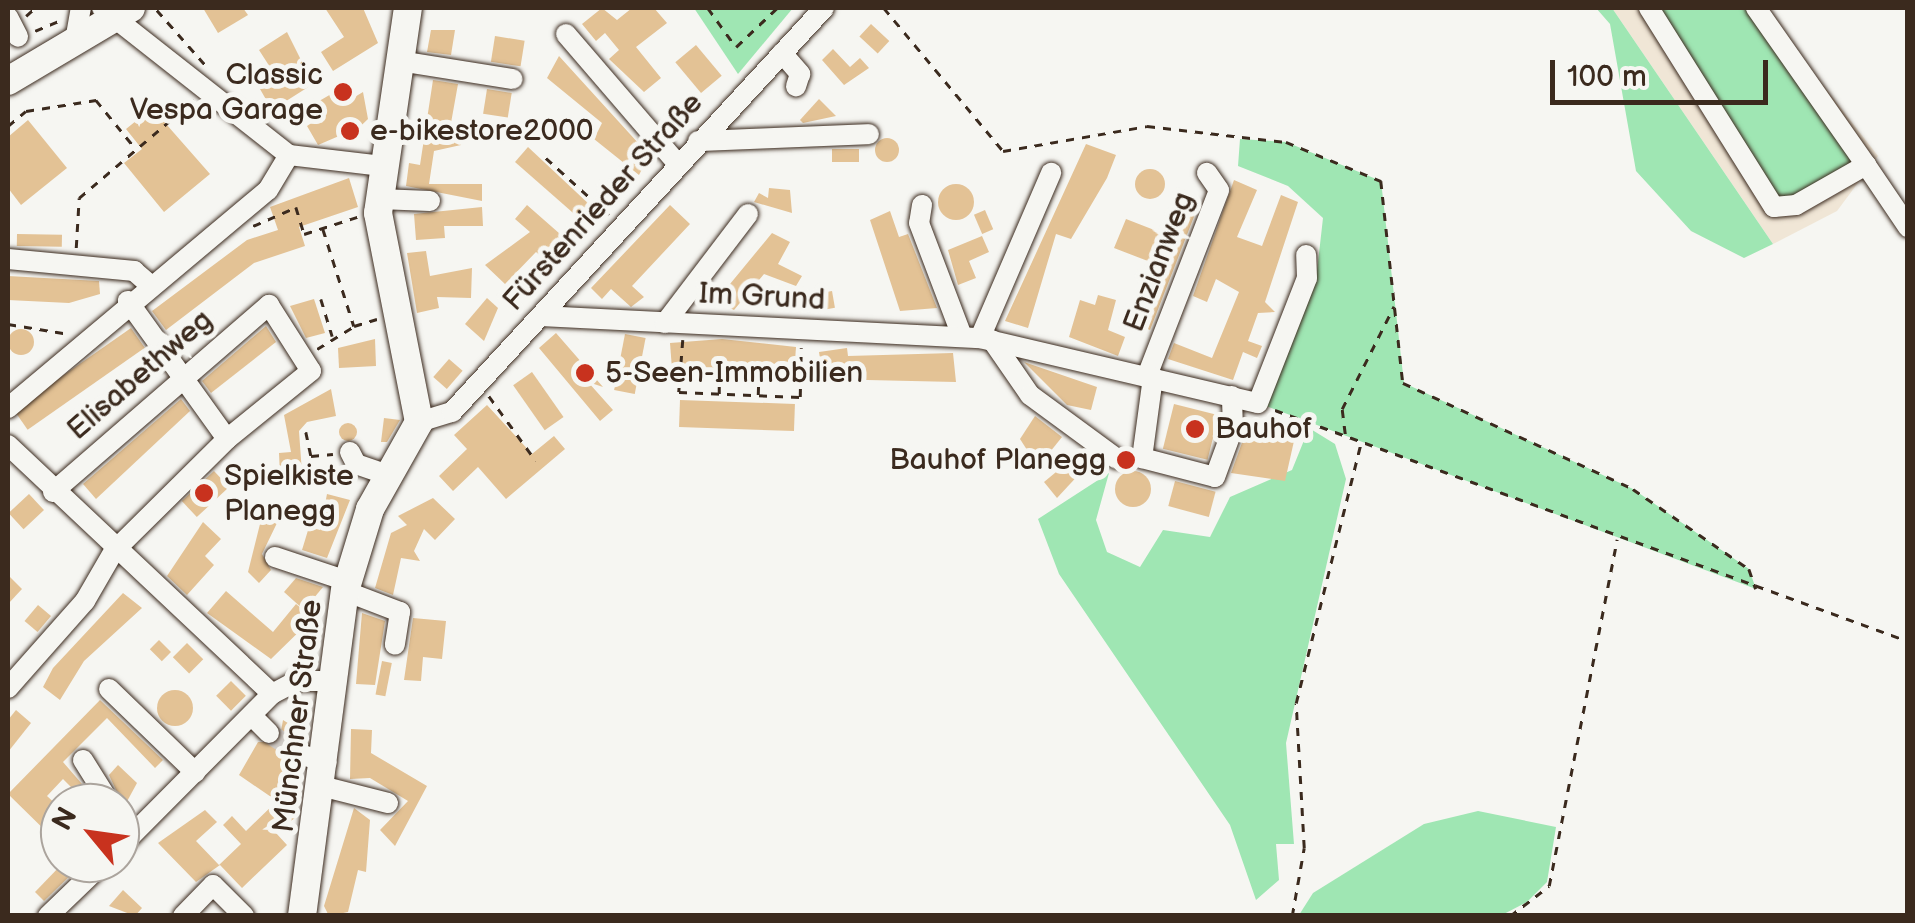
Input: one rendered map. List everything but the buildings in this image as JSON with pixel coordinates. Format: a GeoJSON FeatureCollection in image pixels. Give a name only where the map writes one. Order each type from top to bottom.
{"type":"FeatureCollection","features":[{"type":"Feature","properties":{"kind":"main road"},"geometry":{"type":"LineString","coordinates":[[408,8],[378,206],[419,422]]}},
{"type":"Feature","properties":{"kind":"main road"},"geometry":{"type":"LineString","coordinates":[[8,81],[126,11]]}},
{"type":"Feature","properties":{"kind":"main road","name":"Münchner Straße"},"geometry":{"type":"LineString","coordinates":[[302,916],[317,768],[347,581],[390,476],[419,422]]}},
{"type":"Feature","properties":{"kind":"street"},"geometry":{"type":"LineString","coordinates":[[74,8],[75,41]]}},
{"type":"Feature","properties":{"kind":"street","name":"Fürstenrieder Straße"},"geometry":{"type":"LineString","coordinates":[[419,422],[452,412],[677,163],[824,8]]}},
{"type":"Feature","properties":{"kind":"street"},"geometry":{"type":"LineString","coordinates":[[1756,8],[1908,227]]}},
{"type":"Feature","properties":{"kind":"street"},"geometry":{"type":"LineString","coordinates":[[126,11],[288,155],[382,166]]}},
{"type":"Feature","properties":{"kind":"street"},"geometry":{"type":"LineString","coordinates":[[1650,11],[1774,207],[1796,205],[1866,165]]}},
{"type":"Feature","properties":{"kind":"street"},"geometry":{"type":"LineString","coordinates":[[8,18],[18,37]]}},
{"type":"Feature","properties":{"kind":"street"},"geometry":{"type":"LineString","coordinates":[[566,34],[677,163]]}},
{"type":"Feature","properties":{"kind":"street"},"geometry":{"type":"LineString","coordinates":[[782,53],[800,74],[796,86]]}},
{"type":"Feature","properties":{"kind":"street"},"geometry":{"type":"LineString","coordinates":[[399,61],[513,79]]}},
{"type":"Feature","properties":{"kind":"street"},"geometry":{"type":"LineString","coordinates":[[698,141],[869,134]]}},
{"type":"Feature","properties":{"kind":"street"},"geometry":{"type":"LineString","coordinates":[[8,408],[128,301],[268,190],[288,155]]}},
{"type":"Feature","properties":{"kind":"street"},"geometry":{"type":"LineString","coordinates":[[978,338],[1050,172]]}},
{"type":"Feature","properties":{"kind":"street","name":"Enzianweg"},"geometry":{"type":"LineString","coordinates":[[1150,377],[1220,190],[1208,173]]}},
{"type":"Feature","properties":{"kind":"street"},"geometry":{"type":"LineString","coordinates":[[378,206],[430,201]]}},
{"type":"Feature","properties":{"kind":"street"},"geometry":{"type":"LineString","coordinates":[[922,205],[919,223],[978,338],[1030,395],[1117,459]]}},
{"type":"Feature","properties":{"kind":"street"},"geometry":{"type":"LineString","coordinates":[[676,327],[748,214]]}},
{"type":"Feature","properties":{"kind":"street"},"geometry":{"type":"LineString","coordinates":[[1258,403],[1307,278],[1306,256]]}},
{"type":"Feature","properties":{"kind":"street"},"geometry":{"type":"LineString","coordinates":[[8,259],[134,271],[149,284]]}},
{"type":"Feature","properties":{"kind":"street"},"geometry":{"type":"LineString","coordinates":[[128,301],[184,372],[228,439]]}},
{"type":"Feature","properties":{"kind":"street","name":"Elisabethweg"},"geometry":{"type":"LineString","coordinates":[[53,492],[184,372],[269,306],[304,360]]}},
{"type":"Feature","properties":{"kind":"street","name":"Im Grund"},"geometry":{"type":"LineString","coordinates":[[541,316],[676,327],[978,338],[1258,403]]}},
{"type":"Feature","properties":{"kind":"street"},"geometry":{"type":"LineString","coordinates":[[8,688],[85,601],[114,551],[228,439],[311,371],[304,360]]}},
{"type":"Feature","properties":{"kind":"street"},"geometry":{"type":"LineString","coordinates":[[1150,377],[1142,458],[1215,477],[1233,428],[1232,396]]}},
{"type":"Feature","properties":{"kind":"street"},"geometry":{"type":"LineString","coordinates":[[8,445],[114,551],[272,694]]}},
{"type":"Feature","properties":{"kind":"street"},"geometry":{"type":"LineString","coordinates":[[350,452],[356,464],[390,476]]}},
{"type":"Feature","properties":{"kind":"street"},"geometry":{"type":"LineString","coordinates":[[278,552],[347,581],[400,612],[395,645]]}},
{"type":"Feature","properties":{"kind":"street"},"geometry":{"type":"LineString","coordinates":[[140,828],[272,694],[296,680],[331,681]]}},
{"type":"Feature","properties":{"kind":"street"},"geometry":{"type":"LineString","coordinates":[[109,689],[196,772]]}},
{"type":"Feature","properties":{"kind":"street"},"geometry":{"type":"LineString","coordinates":[[252,716],[269,733]]}},
{"type":"Feature","properties":{"kind":"street"},"geometry":{"type":"LineString","coordinates":[[83,760],[97,783]]}},
{"type":"Feature","properties":{"kind":"street"},"geometry":{"type":"LineString","coordinates":[[317,768],[388,803]]}},
{"type":"Feature","properties":{"kind":"street"},"geometry":{"type":"LineString","coordinates":[[48,916],[82,883]]}},
{"type":"Feature","properties":{"kind":"street"},"geometry":{"type":"LineString","coordinates":[[184,916],[214,886],[244,916]]}},
{"type":"Feature","properties":{"kind":"path"},"geometry":{"type":"LineString","coordinates":[[18,37],[54,26],[74,8]]}},
{"type":"Feature","properties":{"kind":"path"},"geometry":{"type":"LineString","coordinates":[[708,8],[736,47],[778,8]]}},
{"type":"Feature","properties":{"kind":"path"},"geometry":{"type":"LineString","coordinates":[[884,8],[1003,151],[1147,126],[1286,142],[1382,181],[1404,383],[1634,489],[1749,569],[1756,588]]}},
{"type":"Feature","properties":{"kind":"path"},"geometry":{"type":"LineString","coordinates":[[76,266],[79,198],[210,86],[126,11]]}},
{"type":"Feature","properties":{"kind":"path"},"geometry":{"type":"LineString","coordinates":[[8,126],[26,110],[96,100],[136,149]]}},
{"type":"Feature","properties":{"kind":"path"},"geometry":{"type":"LineString","coordinates":[[546,158],[621,226]]}},
{"type":"Feature","properties":{"kind":"path"},"geometry":{"type":"LineString","coordinates":[[234,216],[243,229],[296,208],[304,234],[378,206]]}},
{"type":"Feature","properties":{"kind":"path"},"geometry":{"type":"LineString","coordinates":[[323,228],[354,326]]}},
{"type":"Feature","properties":{"kind":"path"},"geometry":{"type":"LineString","coordinates":[[321,299],[332,336]]}},
{"type":"Feature","properties":{"kind":"path"},"geometry":{"type":"LineString","coordinates":[[1346,437],[1342,409],[1395,304]]}},
{"type":"Feature","properties":{"kind":"path"},"geometry":{"type":"LineString","coordinates":[[318,312],[324,310]]}},
{"type":"Feature","properties":{"kind":"path"},"geometry":{"type":"LineString","coordinates":[[304,360],[332,336],[383,316]]}},
{"type":"Feature","properties":{"kind":"path"},"geometry":{"type":"LineString","coordinates":[[8,324],[71,334]]}},
{"type":"Feature","properties":{"kind":"path"},"geometry":{"type":"LineString","coordinates":[[676,327],[680,392],[800,397],[802,329]]}},
{"type":"Feature","properties":{"kind":"path"},"geometry":{"type":"LineString","coordinates":[[718,394],[720,366]]}},
{"type":"Feature","properties":{"kind":"path"},"geometry":{"type":"LineString","coordinates":[[758,395],[759,368]]}},
{"type":"Feature","properties":{"kind":"path"},"geometry":{"type":"LineString","coordinates":[[478,384],[536,461]]}},
{"type":"Feature","properties":{"kind":"path"},"geometry":{"type":"LineString","coordinates":[[1258,403],[1617,540],[1908,641]]}},
{"type":"Feature","properties":{"kind":"path"},"geometry":{"type":"LineString","coordinates":[[306,432],[311,456],[350,452]]}},
{"type":"Feature","properties":{"kind":"path"},"geometry":{"type":"LineString","coordinates":[[1292,916],[1304,848],[1296,703],[1361,442]]}},
{"type":"Feature","properties":{"kind":"path"},"geometry":{"type":"LineString","coordinates":[[1510,916],[1549,886],[1617,540]]}},
{"type":"Feature","properties":{"kind":"shaded area"},"geometry":{"type":"Polygon","coordinates":[[[1612,8],[1763,8],[1878,156],[1837,211],[1773,244],[1612,8]]]}},
{"type":"Feature","properties":{"kind":"green space"},"geometry":{"type":"Polygon","coordinates":[[[694,8],[793,8],[738,74],[694,8]]]}},
{"type":"Feature","properties":{"kind":"green space"},"geometry":{"type":"Polygon","coordinates":[[[1596,8],[1612,8],[1773,244],[1744,258],[1691,231],[1636,171],[1610,24],[1596,8]]]}},
{"type":"Feature","properties":{"kind":"green space"},"geometry":{"type":"Polygon","coordinates":[[[1650,8],[1756,8],[1866,165],[1774,207],[1650,8]]]}},
{"type":"Feature","properties":{"kind":"green space"},"geometry":{"type":"Polygon","coordinates":[[[1240,139],[1286,142],[1381,181],[1404,383],[1633,489],[1749,569],[1756,589],[1258,403],[1316,280],[1323,218],[1288,186],[1238,166],[1240,139]]]}},
{"type":"Feature","properties":{"kind":"green space"},"geometry":{"type":"Polygon","coordinates":[[[1309,428],[1335,444],[1346,479],[1286,743],[1294,844],[1276,844],[1279,880],[1256,900],[1230,825],[1059,574],[1038,519],[1109,473],[1096,520],[1107,552],[1140,567],[1163,530],[1210,537],[1230,497],[1292,470],[1309,428]]]}},
{"type":"Feature","properties":{"kind":"green space"},"geometry":{"type":"Polygon","coordinates":[[[1478,811],[1556,827],[1547,882],[1527,902],[1502,915],[1299,915],[1313,893],[1424,824],[1478,811]]]}},
{"type":"Feature","properties":{"kind":"tunnel"},"geometry":{"type":"LineString","coordinates":[[269,733],[300,754]]}},
{"type":"Feature","properties":{"kind":"place","name":"Classic Vespa Garage"},"geometry":{"type":"Point","coordinates":[343,92]}},
{"type":"Feature","properties":{"kind":"place","name":"e-bikestore2000"},"geometry":{"type":"Point","coordinates":[350,131]}},
{"type":"Feature","properties":{"kind":"place","name":"5-Seen-Immobilien"},"geometry":{"type":"Point","coordinates":[585,373]}},
{"type":"Feature","properties":{"kind":"place","name":"Bauhof"},"geometry":{"type":"Point","coordinates":[1195,429]}},
{"type":"Feature","properties":{"kind":"place","name":"Bauhof Planegg"},"geometry":{"type":"Point","coordinates":[1126,460]}},
{"type":"Feature","properties":{"kind":"place","name":"Spielkiste Planegg"},"geometry":{"type":"Point","coordinates":[204,493]}}]}
